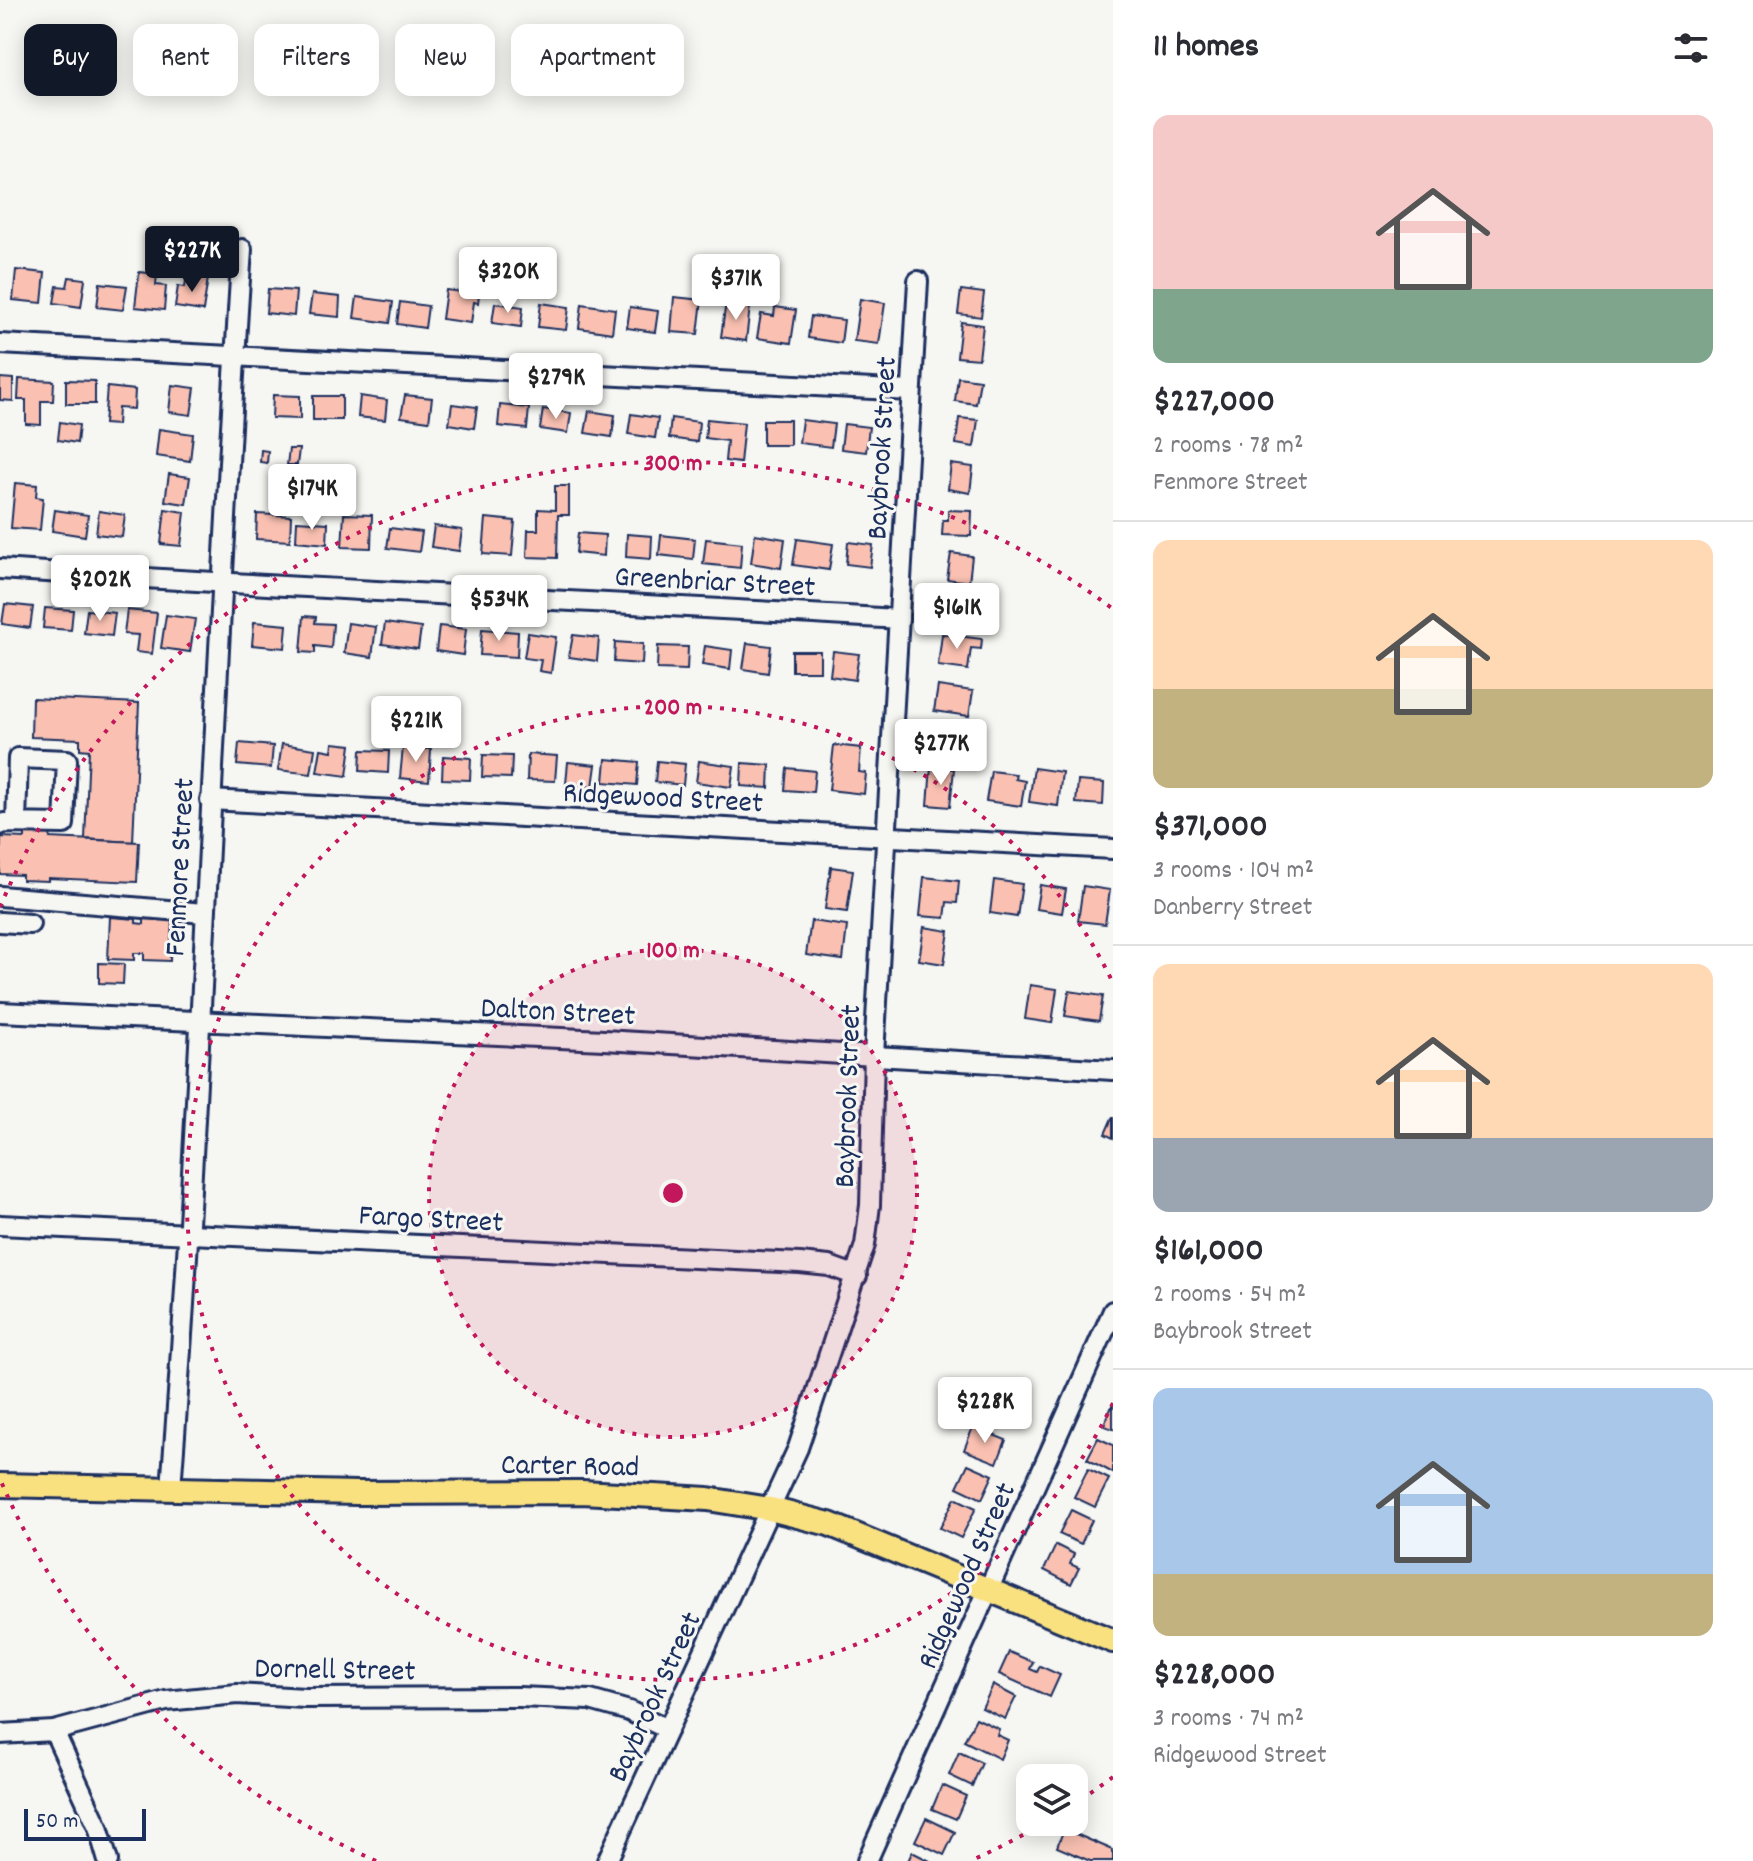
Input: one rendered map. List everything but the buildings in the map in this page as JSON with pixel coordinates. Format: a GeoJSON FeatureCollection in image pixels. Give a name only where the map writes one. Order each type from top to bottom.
{"type":"FeatureCollection","features":[{"type":"Feature","properties":{"kind":"main road","name":"Carter Road"},"geometry":{"type":"LineString","coordinates":[[0,1485],[357,1493],[582,1492],[708,1499],[770,1509],[857,1534],[1113,1641]]}},
{"type":"Feature","properties":{"kind":"street","name":"Fenmore Street"},"geometry":{"type":"LineString","coordinates":[[171,1488],[184,1319],[221,584],[242,249]]}},
{"type":"Feature","properties":{"kind":"street","name":"Baybrook Street"},"geometry":{"type":"LineString","coordinates":[[607,1861],[798,1448],[865,1245],[870,1205],[874,1055],[918,281]]}},
{"type":"Feature","properties":{"kind":"street"},"geometry":{"type":"LineString","coordinates":[[0,344],[911,391]]}},
{"type":"Feature","properties":{"kind":"street","name":"Greenbriar Street"},"geometry":{"type":"LineString","coordinates":[[0,569],[221,584],[580,600],[899,619]]}},
{"type":"Feature","properties":{"kind":"street","name":"Ridgewood Street"},"geometry":{"type":"LineString","coordinates":[[210,800],[1113,849]]}},
{"type":"Feature","properties":{"kind":"street"},"geometry":{"type":"LineString","coordinates":[[0,896],[204,913]]}},
{"type":"Feature","properties":{"kind":"street"},"geometry":{"type":"LineString","coordinates":[[0,922],[27,924],[26,898]]}},
{"type":"Feature","properties":{"kind":"street","name":"Dalton Street"},"geometry":{"type":"LineString","coordinates":[[0,1012],[874,1055],[1113,1070]]}},
{"type":"Feature","properties":{"kind":"street","name":"Fargo Street"},"geometry":{"type":"LineString","coordinates":[[0,1225],[800,1263],[829,1266],[857,1276]]}},
{"type":"Feature","properties":{"kind":"street","name":"Ridgewood Street"},"geometry":{"type":"LineString","coordinates":[[867,1861],[1113,1311]]}},
{"type":"Feature","properties":{"kind":"street","name":"Dornell Street"},"geometry":{"type":"LineString","coordinates":[[0,1734],[54,1731],[166,1701],[237,1694],[305,1698],[519,1697],[590,1700],[629,1711],[668,1729]]}},
{"type":"Feature","properties":{"kind":"street"},"geometry":{"type":"LineString","coordinates":[[54,1731],[98,1827],[108,1861]]}}]}
